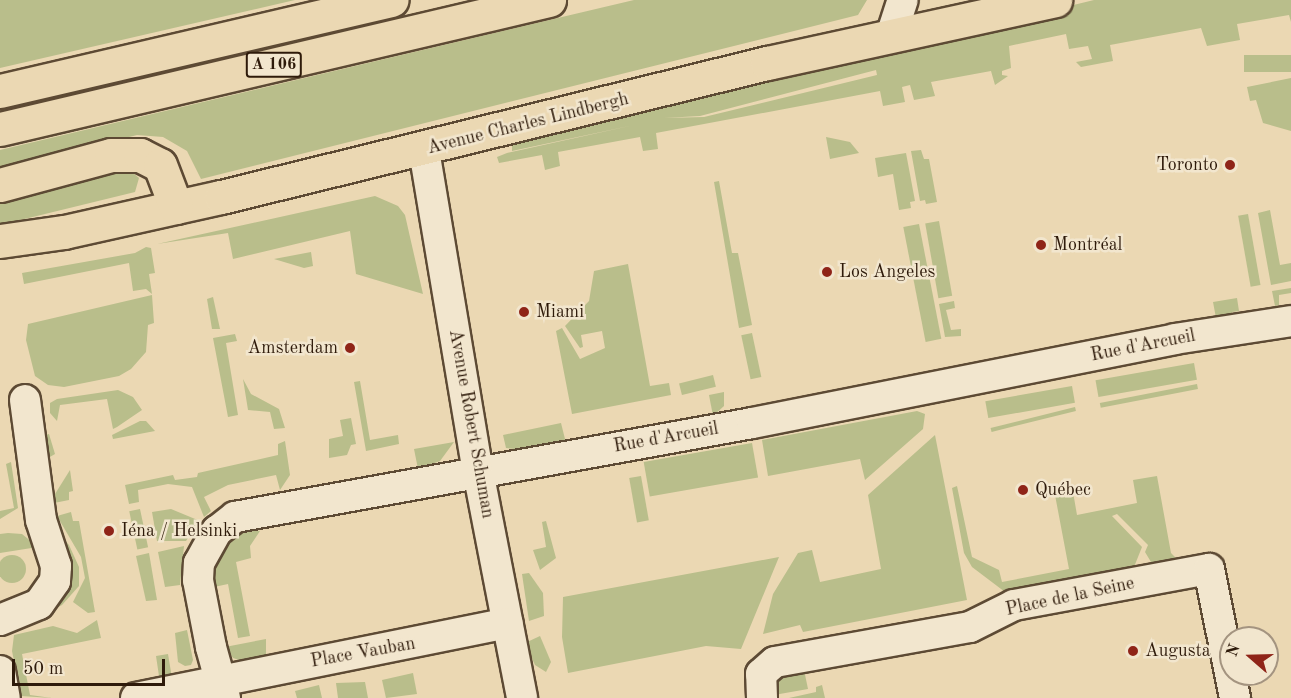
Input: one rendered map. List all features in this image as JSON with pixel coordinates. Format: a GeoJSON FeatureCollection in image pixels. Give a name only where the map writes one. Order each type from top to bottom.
{"type":"FeatureCollection","features":[{"type":"Feature","properties":{"kind":"main road","name":"A 106"},"geometry":{"type":"LineString","coordinates":[[0,91],[392,0]]}},
{"type":"Feature","properties":{"kind":"main road","name":"A 106"},"geometry":{"type":"LineString","coordinates":[[0,129],[549,0]]}},
{"type":"Feature","properties":{"kind":"main road","name":"Avenue Charles Lindbergh"},"geometry":{"type":"LineString","coordinates":[[0,241],[64,232],[176,207],[424,150],[767,63],[1055,0]]}},
{"type":"Feature","properties":{"kind":"main road"},"geometry":{"type":"LineString","coordinates":[[0,185],[111,155],[140,155],[160,165],[176,207]]}},
{"type":"Feature","properties":{"kind":"street"},"geometry":{"type":"LineString","coordinates":[[891,36],[903,0]]}},
{"type":"Feature","properties":{"kind":"street","name":"Avenue Robert Schuman"},"geometry":{"type":"LineString","coordinates":[[424,150],[478,471],[522,698]]}},
{"type":"Feature","properties":{"kind":"street","name":"Rue d'Arcueil"},"geometry":{"type":"LineString","coordinates":[[222,689],[198,580],[199,563],[206,546],[217,531],[236,517],[478,471],[752,423],[1174,339],[1291,321]]}},
{"type":"Feature","properties":{"kind":"street"},"geometry":{"type":"LineString","coordinates":[[0,620],[39,604],[55,581],[56,566],[41,520],[25,400]]}},
{"type":"Feature","properties":{"kind":"street","name":"Place de la Seine"},"geometry":{"type":"LineString","coordinates":[[762,698],[762,674],[775,662],[970,627],[1014,605],[1209,569],[1234,698]]}},
{"type":"Feature","properties":{"kind":"street","name":"Place Vauban"},"geometry":{"type":"LineString","coordinates":[[136,698],[222,689],[507,623]]}},
{"type":"Feature","properties":{"kind":"street"},"geometry":{"type":"LineString","coordinates":[[0,671],[5,698]]}},
{"type":"Feature","properties":{"kind":"green space"},"geometry":{"type":"Polygon","coordinates":[[[0,0],[295,0],[0,68],[0,0]]]}},
{"type":"Feature","properties":{"kind":"green space"},"geometry":{"type":"Polygon","coordinates":[[[634,0],[867,0],[858,15],[201,179],[187,151],[163,137],[137,135],[0,170],[0,150],[634,0]]]}},
{"type":"Feature","properties":{"kind":"green space"},"geometry":{"type":"Polygon","coordinates":[[[1094,0],[1291,0],[1291,22],[1289,15],[1237,24],[1240,40],[1207,46],[1201,28],[1110,45],[1113,61],[1081,67],[1076,62],[1092,59],[1088,46],[1069,49],[1066,34],[1009,46],[1011,68],[1002,71],[1002,75],[1008,76],[995,85],[991,71],[931,82],[935,96],[914,100],[910,85],[902,87],[905,102],[883,106],[880,91],[656,133],[658,149],[643,151],[640,137],[558,152],[560,166],[545,170],[542,155],[499,163],[497,157],[634,125],[512,151],[512,142],[1094,0]],[[876,70],[700,116],[664,118],[704,117],[877,75],[876,70]]]}},
{"type":"Feature","properties":{"kind":"green space"},"geometry":{"type":"Polygon","coordinates":[[[1244,55],[1291,55],[1291,72],[1244,72],[1244,55]]]}},
{"type":"Feature","properties":{"kind":"green space"},"geometry":{"type":"Polygon","coordinates":[[[1291,78],[1291,131],[1263,123],[1256,100],[1250,101],[1247,87],[1291,78]]]}},
{"type":"Feature","properties":{"kind":"green space"},"geometry":{"type":"Polygon","coordinates":[[[826,137],[850,142],[859,153],[830,159],[826,137]]]}},
{"type":"Feature","properties":{"kind":"green space"},"geometry":{"type":"Polygon","coordinates":[[[921,150],[924,159],[929,159],[937,202],[926,204],[925,200],[920,201],[911,151],[921,150]]]}},
{"type":"Feature","properties":{"kind":"green space"},"geometry":{"type":"Polygon","coordinates":[[[906,153],[915,201],[910,202],[911,208],[899,210],[893,174],[878,177],[875,158],[906,153]]]}},
{"type":"Feature","properties":{"kind":"green space"},"geometry":{"type":"Polygon","coordinates":[[[126,167],[139,178],[135,192],[0,225],[0,201],[126,167]]]}},
{"type":"Feature","properties":{"kind":"green space"},"geometry":{"type":"Polygon","coordinates":[[[719,181],[732,253],[738,253],[752,325],[739,328],[714,182],[719,181]]]}},
{"type":"Feature","properties":{"kind":"green space"},"geometry":{"type":"Polygon","coordinates":[[[375,196],[398,206],[405,215],[423,294],[356,274],[350,231],[233,259],[228,233],[157,244],[375,196]]]}},
{"type":"Feature","properties":{"kind":"green space"},"geometry":{"type":"Polygon","coordinates":[[[1270,210],[1280,265],[1291,263],[1291,281],[1271,285],[1258,213],[1270,210]]]}},
{"type":"Feature","properties":{"kind":"green space"},"geometry":{"type":"Polygon","coordinates":[[[1248,214],[1261,285],[1251,287],[1238,216],[1248,214]]]}},
{"type":"Feature","properties":{"kind":"green space"},"geometry":{"type":"Polygon","coordinates":[[[939,221],[952,296],[938,298],[925,223],[939,221]]]}},
{"type":"Feature","properties":{"kind":"green space"},"geometry":{"type":"Polygon","coordinates":[[[919,224],[941,339],[926,342],[903,227],[919,224]]]}},
{"type":"Feature","properties":{"kind":"green space"},"geometry":{"type":"Polygon","coordinates":[[[146,247],[151,248],[155,273],[149,274],[152,294],[146,289],[133,291],[129,263],[24,284],[22,273],[135,253],[146,247]]]}},
{"type":"Feature","properties":{"kind":"green space"},"geometry":{"type":"Polygon","coordinates":[[[311,252],[313,266],[304,268],[274,259],[311,252]]]}},
{"type":"Feature","properties":{"kind":"green space"},"geometry":{"type":"Polygon","coordinates":[[[628,264],[650,386],[669,383],[671,395],[572,414],[556,331],[562,328],[580,359],[605,348],[602,331],[581,335],[583,347],[580,348],[565,326],[589,301],[594,271],[628,264]]]}},
{"type":"Feature","properties":{"kind":"green space"},"geometry":{"type":"Polygon","coordinates":[[[1291,288],[1291,293],[1279,295],[1279,305],[1275,306],[1272,291],[1291,288]]]}},
{"type":"Feature","properties":{"kind":"green space"},"geometry":{"type":"Polygon","coordinates":[[[152,295],[154,323],[148,325],[146,352],[131,369],[119,376],[64,387],[48,385],[35,376],[26,340],[28,324],[152,295]]]}},
{"type":"Feature","properties":{"kind":"green space"},"geometry":{"type":"Polygon","coordinates":[[[213,297],[220,329],[212,329],[207,299],[213,297]]]}},
{"type":"Feature","properties":{"kind":"green space"},"geometry":{"type":"Polygon","coordinates":[[[1237,298],[1239,311],[1232,312],[1233,318],[1216,318],[1213,302],[1237,298]]]}},
{"type":"Feature","properties":{"kind":"green space"},"geometry":{"type":"Polygon","coordinates":[[[954,301],[955,308],[946,310],[951,330],[961,329],[961,336],[945,337],[939,304],[954,301]]]}},
{"type":"Feature","properties":{"kind":"green space"},"geometry":{"type":"Polygon","coordinates":[[[752,333],[761,377],[751,379],[741,335],[752,333]]]}},
{"type":"Feature","properties":{"kind":"green space"},"geometry":{"type":"Polygon","coordinates":[[[235,334],[237,341],[226,343],[238,415],[228,417],[213,338],[235,334]]]}},
{"type":"Feature","properties":{"kind":"green space"},"geometry":{"type":"Polygon","coordinates":[[[1194,363],[1197,380],[1098,397],[1096,380],[1194,363]]]}},
{"type":"Feature","properties":{"kind":"green space"},"geometry":{"type":"Polygon","coordinates":[[[713,375],[716,387],[682,395],[679,383],[713,375]]]}},
{"type":"Feature","properties":{"kind":"green space"},"geometry":{"type":"Polygon","coordinates":[[[243,379],[251,394],[279,409],[285,428],[274,429],[270,412],[248,410],[243,379]]]}},
{"type":"Feature","properties":{"kind":"green space"},"geometry":{"type":"Polygon","coordinates":[[[360,381],[370,440],[398,435],[399,444],[366,451],[354,382],[360,381]]]}},
{"type":"Feature","properties":{"kind":"green space"},"geometry":{"type":"Polygon","coordinates":[[[1197,384],[1198,389],[1101,408],[1100,403],[1197,384]]]}},
{"type":"Feature","properties":{"kind":"green space"},"geometry":{"type":"Polygon","coordinates":[[[1072,386],[1075,403],[988,418],[985,401],[1072,386]]]}},
{"type":"Feature","properties":{"kind":"green space"},"geometry":{"type":"Polygon","coordinates":[[[118,390],[133,397],[142,410],[113,429],[107,399],[60,405],[57,421],[50,413],[50,403],[57,399],[118,390]]]}},
{"type":"Feature","properties":{"kind":"green space"},"geometry":{"type":"Polygon","coordinates":[[[724,392],[724,406],[713,416],[709,395],[724,392]]]}},
{"type":"Feature","properties":{"kind":"green space"},"geometry":{"type":"Polygon","coordinates":[[[1075,407],[1076,411],[992,432],[991,428],[1075,407]]]}},
{"type":"Feature","properties":{"kind":"green space"},"geometry":{"type":"Polygon","coordinates":[[[917,411],[925,414],[923,429],[865,480],[860,459],[768,476],[762,440],[917,411]]]}},
{"type":"Feature","properties":{"kind":"green space"},"geometry":{"type":"Polygon","coordinates":[[[351,418],[356,444],[351,445],[347,455],[329,458],[329,439],[343,436],[340,420],[351,418]]]}},
{"type":"Feature","properties":{"kind":"green space"},"geometry":{"type":"Polygon","coordinates":[[[140,421],[146,421],[155,431],[113,439],[112,435],[140,421]]]}},
{"type":"Feature","properties":{"kind":"green space"},"geometry":{"type":"Polygon","coordinates":[[[561,423],[566,443],[523,450],[506,448],[503,435],[561,423]]]}},
{"type":"Feature","properties":{"kind":"green space"},"geometry":{"type":"Polygon","coordinates":[[[49,434],[55,454],[43,461],[42,436],[49,434]]]}},
{"type":"Feature","properties":{"kind":"green space"},"geometry":{"type":"Polygon","coordinates":[[[935,435],[967,600],[803,632],[800,625],[763,634],[773,594],[798,553],[812,550],[820,582],[881,569],[868,495],[935,435]]]}},
{"type":"Feature","properties":{"kind":"green space"},"geometry":{"type":"Polygon","coordinates":[[[285,441],[290,475],[280,490],[276,475],[228,485],[204,497],[211,511],[204,517],[192,487],[168,484],[138,490],[139,502],[129,504],[125,485],[173,475],[175,480],[197,477],[198,473],[278,455],[278,444],[285,441]]]}},
{"type":"Feature","properties":{"kind":"green space"},"geometry":{"type":"Polygon","coordinates":[[[454,442],[440,461],[418,469],[414,449],[454,442]]]}},
{"type":"Feature","properties":{"kind":"green space"},"geometry":{"type":"Polygon","coordinates":[[[752,443],[758,477],[650,497],[644,462],[752,443]]]}},
{"type":"Feature","properties":{"kind":"green space"},"geometry":{"type":"Polygon","coordinates":[[[11,462],[18,508],[0,519],[0,511],[14,508],[6,464],[11,462]]]}},
{"type":"Feature","properties":{"kind":"green space"},"geometry":{"type":"Polygon","coordinates":[[[70,470],[73,491],[69,492],[69,500],[54,503],[55,494],[70,470]]]}},
{"type":"Feature","properties":{"kind":"green space"},"geometry":{"type":"Polygon","coordinates":[[[641,476],[649,520],[637,522],[629,478],[641,476]]]}},
{"type":"Feature","properties":{"kind":"green space"},"geometry":{"type":"Polygon","coordinates":[[[1157,476],[1171,553],[1180,562],[1154,567],[1145,552],[1148,545],[1117,514],[1112,516],[1142,547],[1132,572],[1009,595],[972,567],[964,553],[952,488],[957,486],[972,557],[999,570],[1002,582],[1069,569],[1055,495],[1073,492],[1077,515],[1137,503],[1133,480],[1157,476]]]}},
{"type":"Feature","properties":{"kind":"green space"},"geometry":{"type":"Polygon","coordinates":[[[140,509],[148,547],[137,549],[129,511],[140,509]]]}},
{"type":"Feature","properties":{"kind":"green space"},"geometry":{"type":"Polygon","coordinates":[[[171,509],[200,521],[186,541],[157,541],[152,512],[171,509]]]}},
{"type":"Feature","properties":{"kind":"green space"},"geometry":{"type":"Polygon","coordinates":[[[71,512],[73,521],[79,521],[95,612],[88,613],[73,602],[85,578],[81,557],[57,516],[71,512]]]}},
{"type":"Feature","properties":{"kind":"green space"},"geometry":{"type":"Polygon","coordinates":[[[546,521],[556,558],[540,570],[533,550],[546,547],[542,522],[546,521]]]}},
{"type":"Feature","properties":{"kind":"green space"},"geometry":{"type":"Polygon","coordinates":[[[55,529],[69,545],[79,567],[79,586],[62,605],[30,623],[55,529]]]}},
{"type":"Feature","properties":{"kind":"green space"},"geometry":{"type":"Polygon","coordinates":[[[251,530],[260,531],[250,546],[251,558],[236,562],[250,636],[238,638],[228,584],[214,587],[214,563],[233,537],[251,530]]]}},
{"type":"Feature","properties":{"kind":"green space"},"geometry":{"type":"Polygon","coordinates":[[[0,534],[22,534],[38,547],[0,553],[0,534]]]}},
{"type":"Feature","properties":{"kind":"green space"},"geometry":{"type":"Polygon","coordinates":[[[184,546],[180,585],[165,587],[158,552],[184,546]]]}},
{"type":"Feature","properties":{"kind":"green space"},"geometry":{"type":"Polygon","coordinates":[[[149,553],[157,600],[146,601],[136,556],[149,553]]]}},
{"type":"Feature","properties":{"kind":"green space"},"geometry":{"type":"Polygon","coordinates":[[[12,555],[22,559],[26,569],[22,579],[12,583],[2,579],[-2,569],[2,559],[12,555]]]}},
{"type":"Feature","properties":{"kind":"green space"},"geometry":{"type":"Polygon","coordinates":[[[779,557],[741,649],[706,646],[568,673],[562,637],[563,597],[779,557]]]}},
{"type":"Feature","properties":{"kind":"green space"},"geometry":{"type":"Polygon","coordinates":[[[529,573],[543,593],[544,616],[529,621],[522,574],[529,573]]]}},
{"type":"Feature","properties":{"kind":"green space"},"geometry":{"type":"Polygon","coordinates":[[[97,620],[101,638],[22,654],[30,695],[52,698],[21,696],[12,651],[14,635],[53,626],[77,633],[97,620]]]}},
{"type":"Feature","properties":{"kind":"green space"},"geometry":{"type":"Polygon","coordinates":[[[187,630],[193,660],[191,665],[185,666],[178,662],[175,633],[187,630]]]}},
{"type":"Feature","properties":{"kind":"green space"},"geometry":{"type":"Polygon","coordinates":[[[540,636],[551,662],[546,672],[535,665],[525,643],[540,636]]]}},
{"type":"Feature","properties":{"kind":"green space"},"geometry":{"type":"Polygon","coordinates":[[[266,639],[266,657],[245,662],[233,658],[225,647],[266,639]]]}},
{"type":"Feature","properties":{"kind":"green space"},"geometry":{"type":"Polygon","coordinates":[[[168,654],[172,678],[150,683],[149,678],[159,676],[156,656],[168,654]]]}},
{"type":"Feature","properties":{"kind":"green space"},"geometry":{"type":"Polygon","coordinates":[[[803,665],[808,689],[774,695],[773,680],[803,665]]]}},
{"type":"Feature","properties":{"kind":"green space"},"geometry":{"type":"Polygon","coordinates":[[[413,673],[417,694],[386,698],[382,680],[413,673]]]}},
{"type":"Feature","properties":{"kind":"green space"},"geometry":{"type":"Polygon","coordinates":[[[365,682],[368,698],[338,698],[336,683],[365,682]]]}},
{"type":"Feature","properties":{"kind":"green space"},"geometry":{"type":"Polygon","coordinates":[[[319,685],[322,698],[297,698],[295,691],[319,685]]]}},
{"type":"Feature","properties":{"kind":"green space"},"geometry":{"type":"Polygon","coordinates":[[[822,685],[825,698],[789,698],[816,692],[816,687],[822,685]]]}},
{"type":"Feature","properties":{"kind":"place","name":"Toronto"},"geometry":{"type":"Point","coordinates":[1230,165]}},
{"type":"Feature","properties":{"kind":"place","name":"Montréal"},"geometry":{"type":"Point","coordinates":[1041,245]}},
{"type":"Feature","properties":{"kind":"place","name":"Los Angeles"},"geometry":{"type":"Point","coordinates":[827,272]}},
{"type":"Feature","properties":{"kind":"place","name":"Miami"},"geometry":{"type":"Point","coordinates":[524,312]}},
{"type":"Feature","properties":{"kind":"place","name":"Amsterdam"},"geometry":{"type":"Point","coordinates":[350,348]}},
{"type":"Feature","properties":{"kind":"place","name":"Québec"},"geometry":{"type":"Point","coordinates":[1023,490]}},
{"type":"Feature","properties":{"kind":"place","name":"Iéna / Helsinki"},"geometry":{"type":"Point","coordinates":[109,531]}},
{"type":"Feature","properties":{"kind":"place","name":"Augusta"},"geometry":{"type":"Point","coordinates":[1133,651]}}]}
